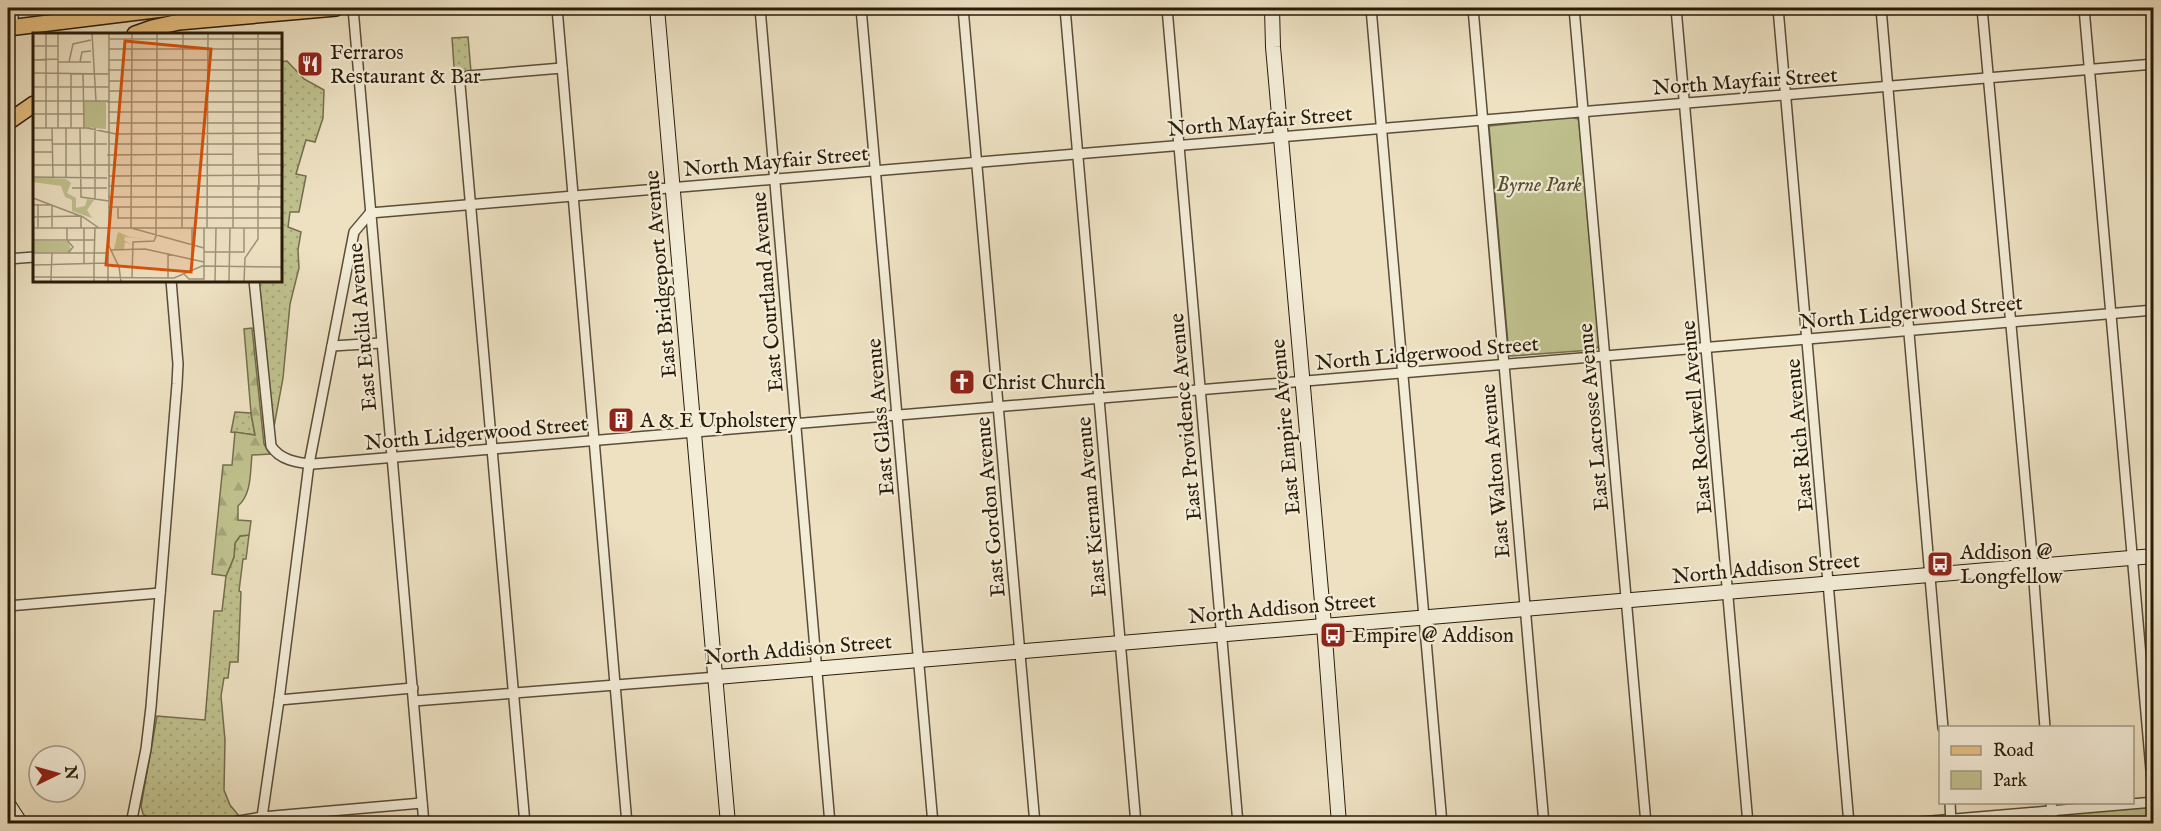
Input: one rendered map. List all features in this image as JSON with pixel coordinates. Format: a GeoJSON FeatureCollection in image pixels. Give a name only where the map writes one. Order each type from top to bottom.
{"type":"FeatureCollection","features":[{"type":"Feature","properties":{"kind":"main road"},"geometry":{"type":"LineString","coordinates":[[11,28],[111,11],[171,8]]}},
{"type":"Feature","properties":{"kind":"main road"},"geometry":{"type":"LineString","coordinates":[[143,33],[168,24],[197,20],[336,8]]}},
{"type":"Feature","properties":{"kind":"main road"},"geometry":{"type":"LineString","coordinates":[[8,122],[33,105]]}},
{"type":"Feature","properties":{"kind":"street"},"geometry":{"type":"LineString","coordinates":[[11,28],[12,8]]}},
{"type":"Feature","properties":{"kind":"street","name":"East Euclid Avenue"},"geometry":{"type":"LineString","coordinates":[[353,8],[424,824]]}},
{"type":"Feature","properties":{"kind":"street"},"geometry":{"type":"LineString","coordinates":[[557,8],[627,824]]}},
{"type":"Feature","properties":{"kind":"street","name":"East Bridgeport Avenue"},"geometry":{"type":"LineString","coordinates":[[657,8],[729,824]]}},
{"type":"Feature","properties":{"kind":"street","name":"East Courtland Avenue"},"geometry":{"type":"LineString","coordinates":[[760,8],[830,824]]}},
{"type":"Feature","properties":{"kind":"street","name":"East Glass Avenue"},"geometry":{"type":"LineString","coordinates":[[861,8],[933,824]]}},
{"type":"Feature","properties":{"kind":"street","name":"East Gordon Avenue"},"geometry":{"type":"LineString","coordinates":[[963,8],[1035,824]]}},
{"type":"Feature","properties":{"kind":"street","name":"East Kiernan Avenue"},"geometry":{"type":"LineString","coordinates":[[1065,8],[1136,824]]}},
{"type":"Feature","properties":{"kind":"street","name":"East Providence Avenue"},"geometry":{"type":"LineString","coordinates":[[1167,8],[1238,824]]}},
{"type":"Feature","properties":{"kind":"street","name":"East Empire Avenue"},"geometry":{"type":"LineString","coordinates":[[1265,8],[1271,27]]}},
{"type":"Feature","properties":{"kind":"street","name":"East Empire Avenue"},"geometry":{"type":"LineString","coordinates":[[1272,8],[1271,27],[1280,136],[1340,824]]}},
{"type":"Feature","properties":{"kind":"street"},"geometry":{"type":"LineString","coordinates":[[1371,8],[1442,824]]}},
{"type":"Feature","properties":{"kind":"street","name":"East Walton Avenue"},"geometry":{"type":"LineString","coordinates":[[1473,8],[1544,824]]}},
{"type":"Feature","properties":{"kind":"street","name":"East Lacrosse Avenue"},"geometry":{"type":"LineString","coordinates":[[1575,8],[1646,824]]}},
{"type":"Feature","properties":{"kind":"street","name":"East Rockwell Avenue"},"geometry":{"type":"LineString","coordinates":[[1676,8],[1708,347],[1748,824]]}},
{"type":"Feature","properties":{"kind":"street","name":"East Rich Avenue"},"geometry":{"type":"LineString","coordinates":[[1778,8],[1830,583],[1849,824]]}},
{"type":"Feature","properties":{"kind":"street"},"geometry":{"type":"LineString","coordinates":[[1881,8],[1944,726]]}},
{"type":"Feature","properties":{"kind":"street"},"geometry":{"type":"LineString","coordinates":[[1982,8],[2033,566],[2045,726]]}},
{"type":"Feature","properties":{"kind":"street"},"geometry":{"type":"LineString","coordinates":[[2084,8],[2153,803],[2134,804]]}},
{"type":"Feature","properties":{"kind":"street","name":"North Mayfair Street"},"geometry":{"type":"LineString","coordinates":[[370,213],[2154,64]]}},
{"type":"Feature","properties":{"kind":"street"},"geometry":{"type":"LineString","coordinates":[[525,824],[460,85],[462,80],[468,76],[562,68]]}},
{"type":"Feature","properties":{"kind":"street"},"geometry":{"type":"LineString","coordinates":[[262,820],[309,464],[354,232],[370,213]]}},
{"type":"Feature","properties":{"kind":"street"},"geometry":{"type":"LineString","coordinates":[[8,259],[33,257]]}},
{"type":"Feature","properties":{"kind":"street"},"geometry":{"type":"LineString","coordinates":[[131,824],[146,749],[157,647],[178,364],[171,282]]}},
{"type":"Feature","properties":{"kind":"street"},"geometry":{"type":"LineString","coordinates":[[254,282],[271,446],[284,458],[309,464]]}},
{"type":"Feature","properties":{"kind":"street","name":"North Lidgerwood Street"},"geometry":{"type":"LineString","coordinates":[[309,464],[2154,310]]}},
{"type":"Feature","properties":{"kind":"street"},"geometry":{"type":"LineString","coordinates":[[332,346],[381,343]]}},
{"type":"Feature","properties":{"kind":"street","name":"North Addison Street"},"geometry":{"type":"LineString","coordinates":[[414,701],[2154,555]]}},
{"type":"Feature","properties":{"kind":"street"},"geometry":{"type":"LineString","coordinates":[[8,606],[160,593]]}},
{"type":"Feature","properties":{"kind":"street"},"geometry":{"type":"LineString","coordinates":[[279,700],[413,688]]}},
{"type":"Feature","properties":{"kind":"street"},"geometry":{"type":"LineString","coordinates":[[221,824],[422,803]]}},
{"type":"Feature","properties":{"kind":"street"},"geometry":{"type":"LineString","coordinates":[[8,804],[21,824]]}},
{"type":"Feature","properties":{"kind":"street"},"geometry":{"type":"LineString","coordinates":[[1950,804],[1951,821]]}},
{"type":"Feature","properties":{"kind":"street"},"geometry":{"type":"LineString","coordinates":[[1896,824],[1951,821],[2051,807],[2128,804]]}},
{"type":"Feature","properties":{"kind":"street"},"geometry":{"type":"LineString","coordinates":[[2051,807],[2053,824]]}},
{"type":"Feature","properties":{"kind":"green space"},"geometry":{"type":"Polygon","coordinates":[[[468,37],[471,72],[462,74],[455,81],[452,38],[468,37]]]}},
{"type":"Feature","properties":{"kind":"green space"},"geometry":{"type":"Polygon","coordinates":[[[287,61],[304,79],[324,90],[323,118],[315,142],[306,140],[296,174],[306,176],[299,212],[290,212],[288,227],[301,232],[298,250],[299,268],[290,304],[283,378],[273,432],[258,282],[282,282],[282,62],[287,61]]]}},
{"type":"Feature","properties":{"kind":"green space","name":"Byrne Park"},"geometry":{"type":"Polygon","coordinates":[[[1571,117],[1578,119],[1579,122],[1599,345],[1592,350],[1511,356],[1509,355],[1489,126],[1571,117]]]}},
{"type":"Feature","properties":{"kind":"green space"},"geometry":{"type":"Polygon","coordinates":[[[252,328],[264,444],[270,454],[252,455],[248,489],[238,506],[238,520],[251,521],[249,535],[240,536],[235,543],[234,557],[226,576],[212,574],[223,465],[232,465],[235,432],[255,435],[244,329],[252,328]]]}},
{"type":"Feature","properties":{"kind":"green space"},"geometry":{"type":"Polygon","coordinates":[[[235,412],[251,413],[255,435],[231,432],[235,412]]]}},
{"type":"Feature","properties":{"kind":"green space"},"geometry":{"type":"Polygon","coordinates":[[[249,535],[239,591],[241,592],[238,662],[230,662],[228,678],[224,678],[221,696],[225,740],[224,790],[230,805],[240,817],[190,823],[163,822],[152,819],[143,814],[141,806],[157,716],[205,720],[214,611],[222,611],[226,576],[234,557],[235,543],[240,536],[249,535]]]}},
{"type":"Feature","properties":{"kind":"green space"},"geometry":{"type":"Polygon","coordinates":[[[2148,808],[2151,823],[2060,823],[2060,817],[2063,814],[2148,808]]]}},
{"type":"Feature","properties":{"kind":"place","name":"Ferraros Restaurant & Bar"},"geometry":{"type":"Point","coordinates":[310,64]}},
{"type":"Feature","properties":{"kind":"place","name":"Christ Church"},"geometry":{"type":"Point","coordinates":[962,382]}},
{"type":"Feature","properties":{"kind":"place","name":"A & E Upholstery"},"geometry":{"type":"Point","coordinates":[621,420]}},
{"type":"Feature","properties":{"kind":"place","name":"Addison @ Longfellow"},"geometry":{"type":"Point","coordinates":[1940,564]}},
{"type":"Feature","properties":{"kind":"place","name":"Empire @ Addison"},"geometry":{"type":"Point","coordinates":[1333,635]}}]}
